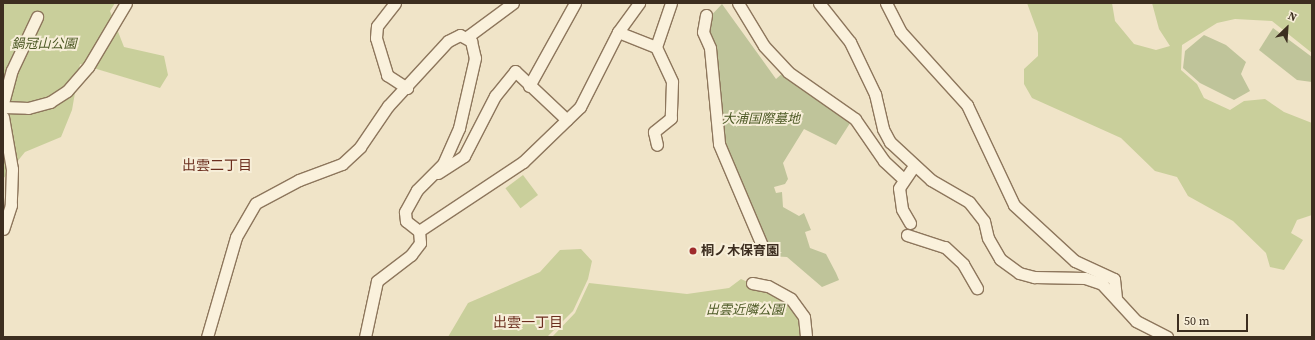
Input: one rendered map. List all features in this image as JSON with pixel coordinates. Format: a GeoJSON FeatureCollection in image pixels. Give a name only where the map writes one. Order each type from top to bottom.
{"type":"FeatureCollection","features":[{"type":"Feature","properties":{"kind":"street"},"geometry":{"type":"LineString","coordinates":[[3,107],[28,108],[50,102],[67,91],[88,67],[126,3]]}},
{"type":"Feature","properties":{"kind":"street"},"geometry":{"type":"LineString","coordinates":[[395,3],[377,26],[376,38],[386,75],[407,88]]}},
{"type":"Feature","properties":{"kind":"street"},"geometry":{"type":"LineString","coordinates":[[207,337],[236,237],[262,197],[342,164],[355,153],[381,114],[407,88],[453,36],[467,37],[513,3]]}},
{"type":"Feature","properties":{"kind":"street"},"geometry":{"type":"LineString","coordinates":[[529,86],[575,3]]}},
{"type":"Feature","properties":{"kind":"street"},"geometry":{"type":"LineString","coordinates":[[419,231],[523,162],[580,107],[618,32],[639,3]]}},
{"type":"Feature","properties":{"kind":"street"},"geometry":{"type":"LineString","coordinates":[[657,145],[654,132],[671,118],[672,82],[656,47],[671,3]]}},
{"type":"Feature","properties":{"kind":"street"},"geometry":{"type":"LineString","coordinates":[[738,3],[764,46],[788,72],[855,119],[884,162],[902,178]]}},
{"type":"Feature","properties":{"kind":"street"},"geometry":{"type":"LineString","coordinates":[[819,3],[850,42],[875,94],[887,137],[914,166],[969,202],[984,221],[994,250],[1008,266],[1034,277],[1085,278],[1102,284],[1116,297],[1136,321],[1167,337]]}},
{"type":"Feature","properties":{"kind":"street"},"geometry":{"type":"LineString","coordinates":[[886,3],[900,31],[967,105],[1014,205],[1075,261],[1114,279],[1116,297]]}},
{"type":"Feature","properties":{"kind":"street"},"geometry":{"type":"LineString","coordinates":[[706,15],[702,22],[710,48],[712,102],[720,144],[764,250]]}},
{"type":"Feature","properties":{"kind":"street"},"geometry":{"type":"LineString","coordinates":[[3,103],[12,70],[37,17]]}},
{"type":"Feature","properties":{"kind":"street"},"geometry":{"type":"LineString","coordinates":[[618,32],[656,47]]}},
{"type":"Feature","properties":{"kind":"street"},"geometry":{"type":"LineString","coordinates":[[365,337],[377,281],[417,250],[421,236],[419,231],[404,216],[417,190],[434,175],[443,164],[459,128],[475,58],[475,50],[467,37]]}},
{"type":"Feature","properties":{"kind":"street"},"geometry":{"type":"LineString","coordinates":[[434,175],[460,162],[496,96],[515,71],[529,86],[567,120]]}},
{"type":"Feature","properties":{"kind":"street"},"geometry":{"type":"LineString","coordinates":[[3,117],[12,169],[11,205],[3,229]]}},
{"type":"Feature","properties":{"kind":"street"},"geometry":{"type":"LineString","coordinates":[[910,222],[902,210],[898,188],[902,178],[914,166]]}},
{"type":"Feature","properties":{"kind":"street"},"geometry":{"type":"LineString","coordinates":[[907,235],[945,247],[962,264],[977,288]]}},
{"type":"Feature","properties":{"kind":"street"},"geometry":{"type":"LineString","coordinates":[[752,283],[768,286],[791,299],[804,317],[806,337]]}},
{"type":"Feature","properties":{"kind":"green space","name":"鍋冠山公園"},"geometry":{"type":"Polygon","coordinates":[[[3,3],[115,3],[110,11],[124,47],[164,56],[168,75],[160,88],[80,64],[72,110],[61,137],[25,152],[3,179],[3,3]]]}},
{"type":"Feature","properties":{"kind":"green space"},"geometry":{"type":"Polygon","coordinates":[[[1027,3],[1112,3],[1115,21],[1134,44],[1156,50],[1170,46],[1159,29],[1152,3],[1312,3],[1312,53],[1272,21],[1235,19],[1217,23],[1182,45],[1181,70],[1197,84],[1204,98],[1230,110],[1244,101],[1265,99],[1284,112],[1312,123],[1312,215],[1297,220],[1291,233],[1303,240],[1284,270],[1270,267],[1266,253],[1233,221],[1188,196],[1177,177],[1155,171],[1121,138],[1032,98],[1024,84],[1024,69],[1038,56],[1038,33],[1027,3]]]}},
{"type":"Feature","properties":{"kind":"green space","name":"大浦国際墓地"},"geometry":{"type":"Polygon","coordinates":[[[722,4],[776,79],[784,72],[852,120],[836,145],[804,129],[783,163],[788,179],[785,184],[774,187],[776,193],[782,192],[783,207],[799,216],[804,213],[811,230],[805,232],[810,248],[826,254],[836,273],[839,280],[822,287],[787,257],[769,256],[722,146],[706,21],[722,4]]]}},
{"type":"Feature","properties":{"kind":"green space"},"geometry":{"type":"Polygon","coordinates":[[[1273,28],[1312,57],[1312,82],[1297,80],[1259,50],[1273,28]]]}},
{"type":"Feature","properties":{"kind":"green space"},"geometry":{"type":"Polygon","coordinates":[[[1204,35],[1226,45],[1246,62],[1241,74],[1250,91],[1234,100],[1200,83],[1183,68],[1185,51],[1204,35]]]}},
{"type":"Feature","properties":{"kind":"green space"},"geometry":{"type":"Polygon","coordinates":[[[523,175],[538,195],[520,208],[505,188],[523,175]]]}},
{"type":"Feature","properties":{"kind":"green space"},"geometry":{"type":"Polygon","coordinates":[[[581,249],[592,261],[588,279],[573,311],[547,337],[448,337],[468,303],[540,272],[560,250],[581,249]]]}},
{"type":"Feature","properties":{"kind":"green space","name":"出雲近隣公園"},"geometry":{"type":"Polygon","coordinates":[[[741,279],[783,298],[801,319],[801,337],[552,337],[575,313],[589,283],[687,294],[729,288],[741,279]]]}},
{"type":"Feature","properties":{"kind":"place","name":"桐ノ木保育園"},"geometry":{"type":"Point","coordinates":[693,251]}},
{"type":"Feature","properties":{"kind":"district","name":"出雲二丁目"},"geometry":{"type":"Point","coordinates":[217,165]}},
{"type":"Feature","properties":{"kind":"district","name":"出雲一丁目"},"geometry":{"type":"Point","coordinates":[528,322]}}]}
